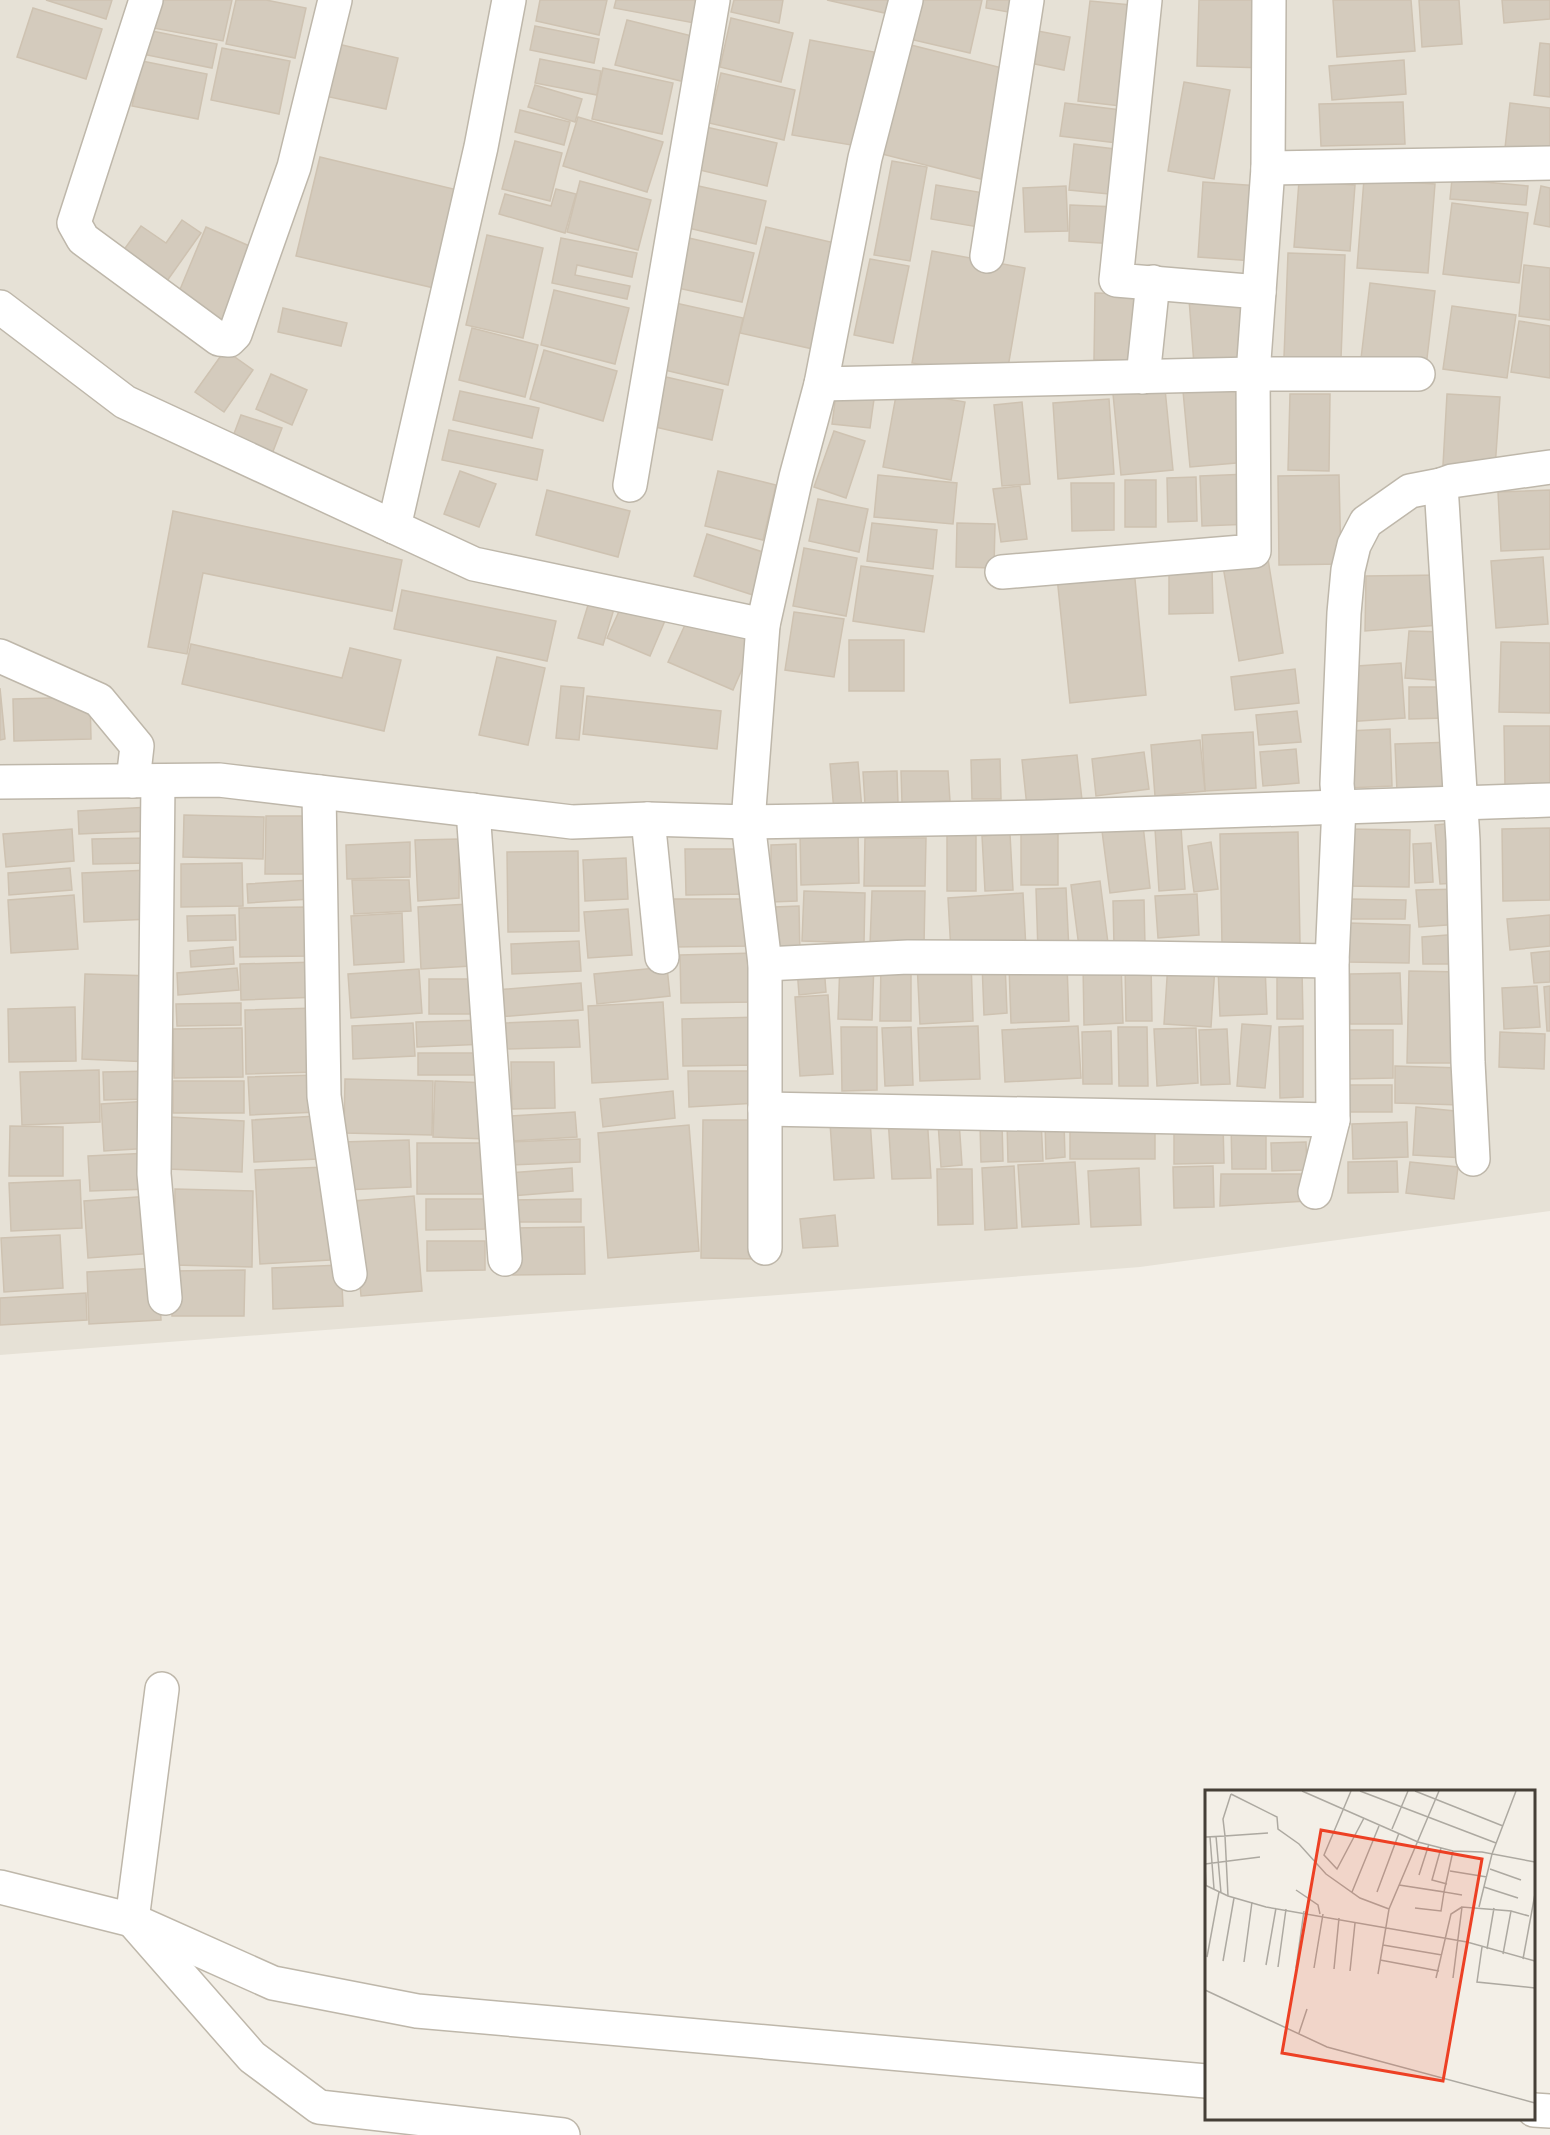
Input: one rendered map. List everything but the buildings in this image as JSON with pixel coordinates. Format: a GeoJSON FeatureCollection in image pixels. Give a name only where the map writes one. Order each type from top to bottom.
{"type":"FeatureCollection","features":[{"type":"Feature","properties":{"kind":"street"},"geometry":{"type":"LineString","coordinates":[[146,0],[74,223],[83,239],[219,339],[229,340],[235,334],[294,167],[335,0]]}},
{"type":"Feature","properties":{"kind":"street"},"geometry":{"type":"LineString","coordinates":[[394,527],[481,147],[508,0]]}},
{"type":"Feature","properties":{"kind":"street"},"geometry":{"type":"LineString","coordinates":[[630,485],[713,0]]}},
{"type":"Feature","properties":{"kind":"street"},"geometry":{"type":"LineString","coordinates":[[765,1248],[765,964],[748,822],[763,625],[796,477],[821,384],[865,158],[906,0]]}},
{"type":"Feature","properties":{"kind":"street"},"geometry":{"type":"LineString","coordinates":[[987,256],[1027,0]]}},
{"type":"Feature","properties":{"kind":"street"},"geometry":{"type":"LineString","coordinates":[[1145,0],[1116,280],[1259,292]]}},
{"type":"Feature","properties":{"kind":"street"},"geometry":{"type":"LineString","coordinates":[[1002,572],[1254,551],[1253,374],[1268,168],[1269,0]]}},
{"type":"Feature","properties":{"kind":"street"},"geometry":{"type":"LineString","coordinates":[[1268,168],[1550,163]]}},
{"type":"Feature","properties":{"kind":"street"},"geometry":{"type":"LineString","coordinates":[[1143,377],[1153,282]]}},
{"type":"Feature","properties":{"kind":"street"},"geometry":{"type":"LineString","coordinates":[[0,307],[124,402],[474,564],[763,625]]}},
{"type":"Feature","properties":{"kind":"street"},"geometry":{"type":"LineString","coordinates":[[821,384],[1253,374],[1418,374]]}},
{"type":"Feature","properties":{"kind":"street"},"geometry":{"type":"LineString","coordinates":[[1315,1192],[1333,1120],[1332,961],[1339,806],[1337,784],[1344,613],[1348,570],[1354,545],[1365,522],[1410,491],[1550,467]]}},
{"type":"Feature","properties":{"kind":"street"},"geometry":{"type":"LineString","coordinates":[[1441,485],[1460,802],[1473,1159]]}},
{"type":"Feature","properties":{"kind":"street"},"geometry":{"type":"LineString","coordinates":[[0,656],[99,700],[137,746],[146,781],[154,1174],[165,1299]]}},
{"type":"Feature","properties":{"kind":"street"},"geometry":{"type":"LineString","coordinates":[[0,782],[219,780],[572,822],[648,819],[748,822],[1042,817],[1550,800]]}},
{"type":"Feature","properties":{"kind":"street"},"geometry":{"type":"LineString","coordinates":[[319,792],[324,1096],[350,1274]]}},
{"type":"Feature","properties":{"kind":"street"},"geometry":{"type":"LineString","coordinates":[[473,810],[505,1259]]}},
{"type":"Feature","properties":{"kind":"street"},"geometry":{"type":"LineString","coordinates":[[648,819],[662,957]]}},
{"type":"Feature","properties":{"kind":"street"},"geometry":{"type":"LineString","coordinates":[[765,964],[908,957],[1332,961]]}},
{"type":"Feature","properties":{"kind":"street"},"geometry":{"type":"LineString","coordinates":[[765,1108],[1333,1120]]}},
{"type":"Feature","properties":{"kind":"street"},"geometry":{"type":"LineString","coordinates":[[162,1689],[132,1920],[252,2057],[319,2107],[563,2135]]}},
{"type":"Feature","properties":{"kind":"street"},"geometry":{"type":"LineString","coordinates":[[0,1887],[132,1920],[273,1983],[417,2011],[1205,2081]]}},
{"type":"Feature","properties":{"kind":"street"},"geometry":{"type":"LineString","coordinates":[[1535,2110],[1550,2111]]}},
{"type":"Feature","properties":{"kind":"shaded area"},"geometry":{"type":"Polygon","coordinates":[[[0,0],[1550,0],[1550,1211],[1140,1267],[0,1355],[0,0]]]}}]}
